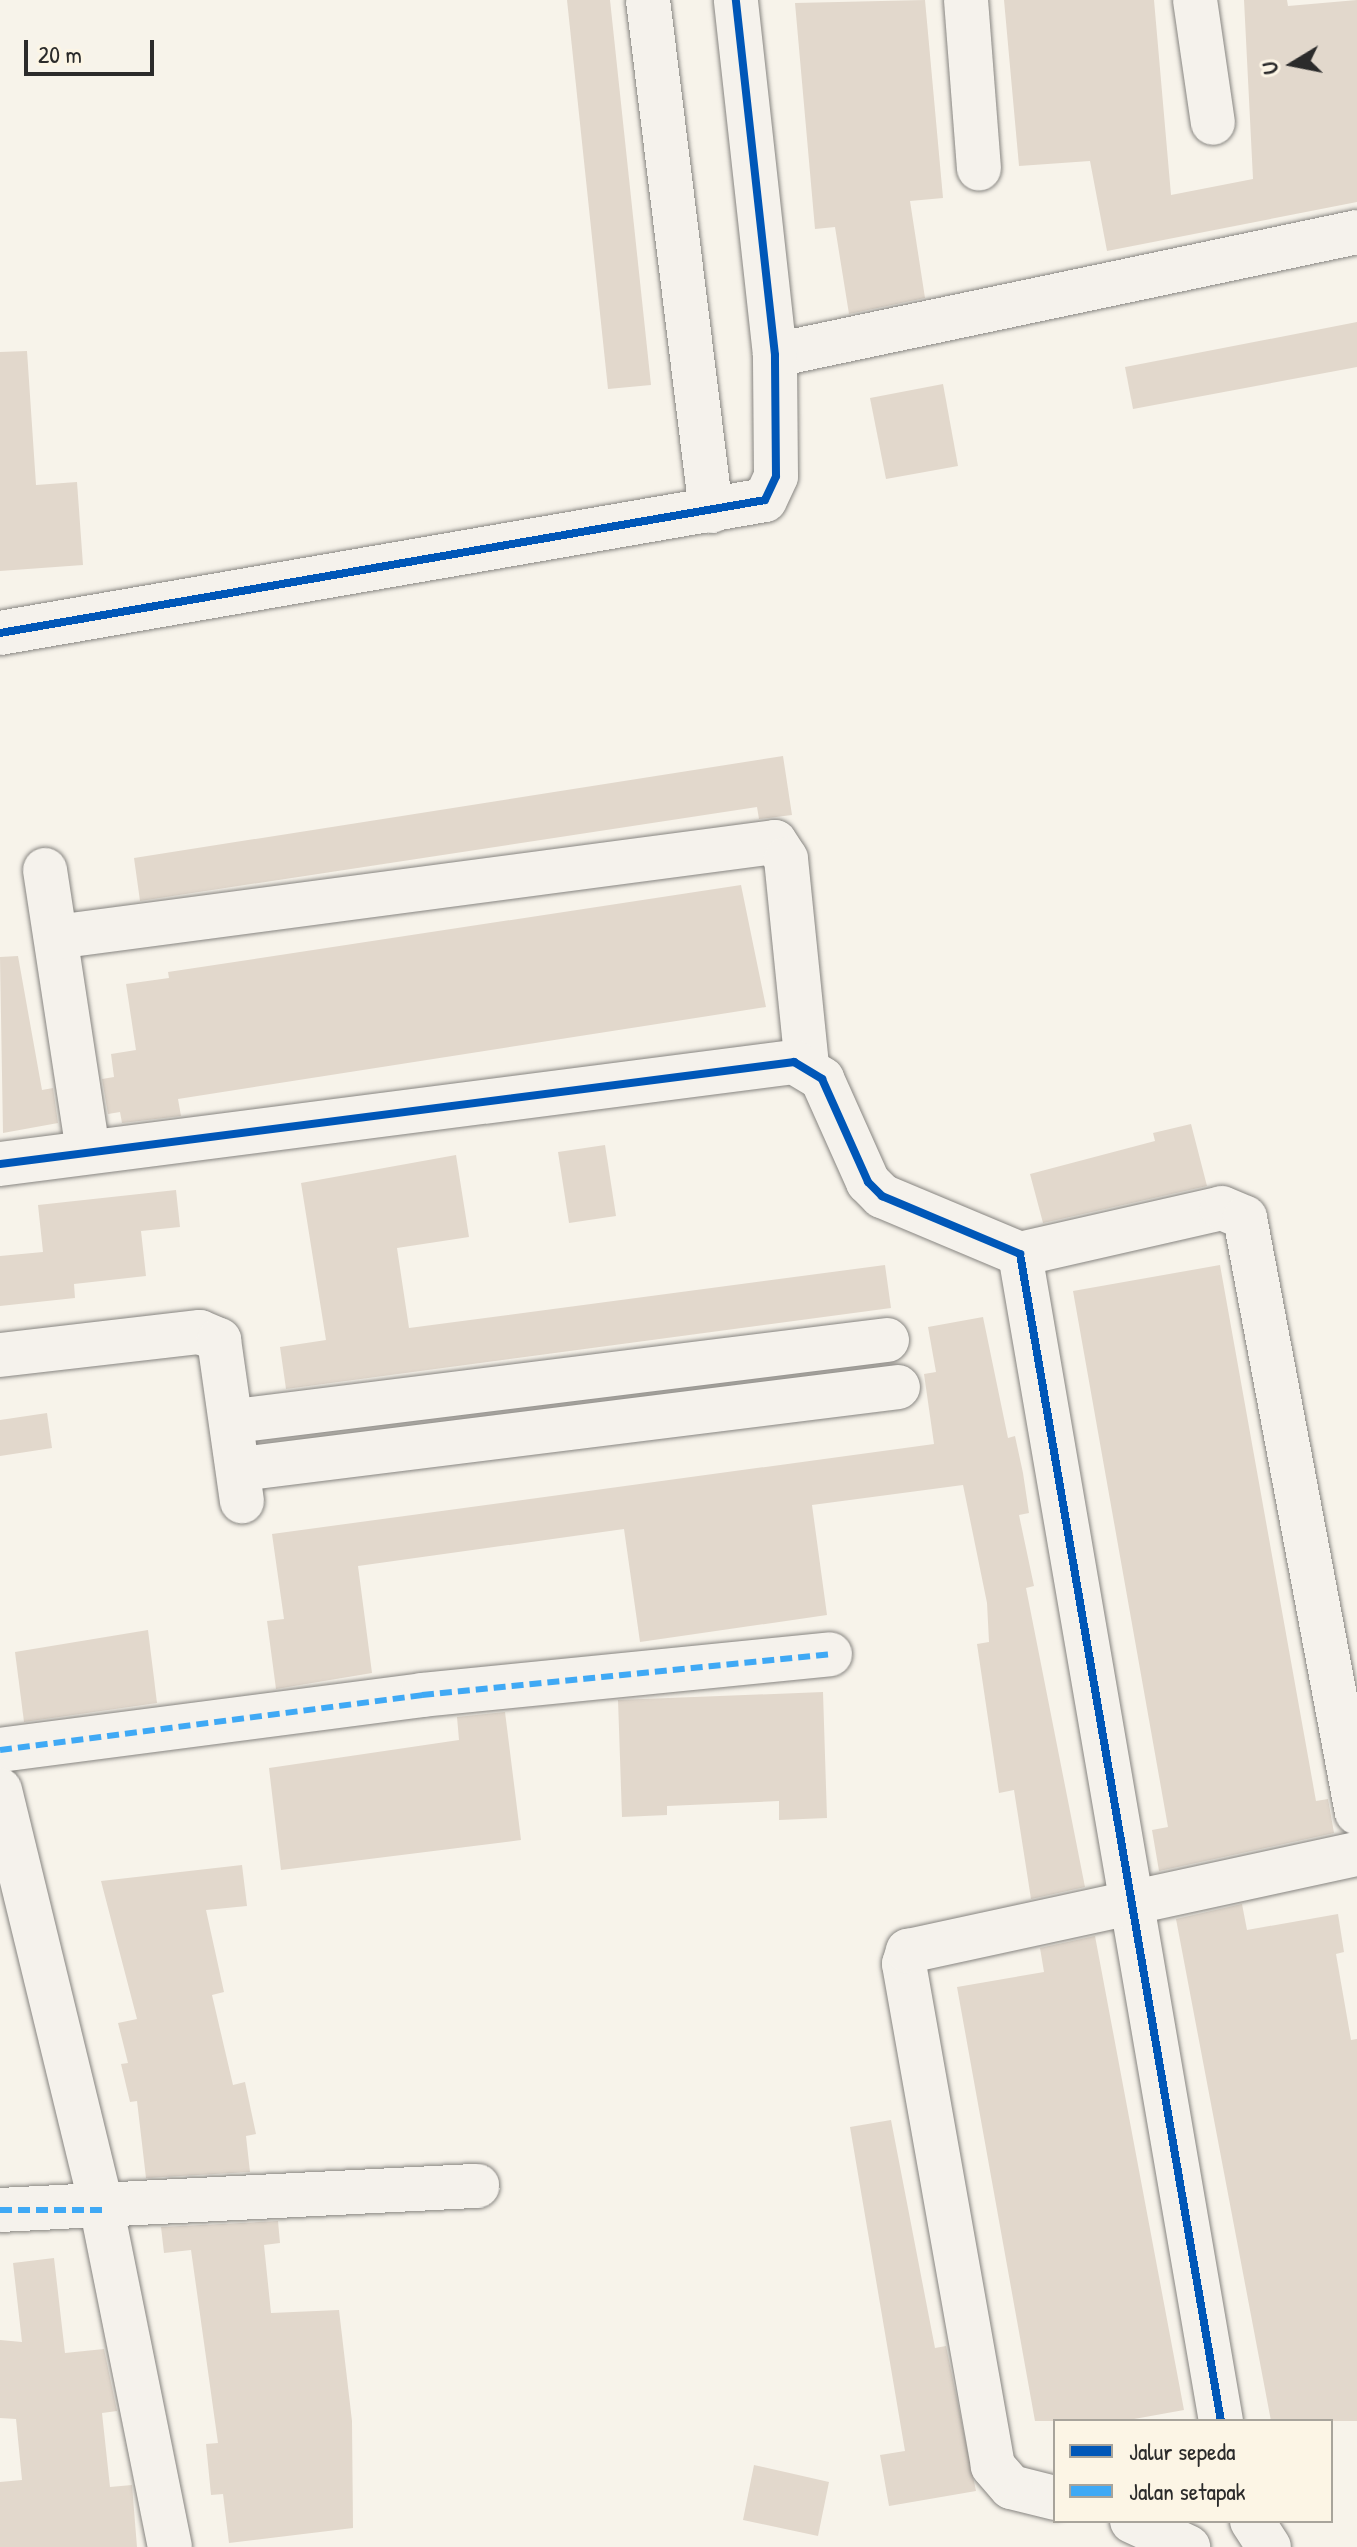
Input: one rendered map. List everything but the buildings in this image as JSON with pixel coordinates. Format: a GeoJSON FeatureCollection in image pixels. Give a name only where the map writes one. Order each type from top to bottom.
{"type":"FeatureCollection","features":[{"type":"Feature","properties":{"kind":"street"},"geometry":{"type":"LineString","coordinates":[[648,0],[711,511]]}},
{"type":"Feature","properties":{"kind":"street"},"geometry":{"type":"LineString","coordinates":[[0,633],[755,503],[773,489],[775,355],[736,0]]}},
{"type":"Feature","properties":{"kind":"street"},"geometry":{"type":"LineString","coordinates":[[966,0],[979,168]]}},
{"type":"Feature","properties":{"kind":"street"},"geometry":{"type":"LineString","coordinates":[[1195,0],[1213,123]]}},
{"type":"Feature","properties":{"kind":"street"},"geometry":{"type":"LineString","coordinates":[[775,355],[1357,232]]}},
{"type":"Feature","properties":{"kind":"street"},"geometry":{"type":"LineString","coordinates":[[56,937],[775,842],[786,859],[807,1065]]}},
{"type":"Feature","properties":{"kind":"street"},"geometry":{"type":"LineString","coordinates":[[45,870],[88,1151]]}},
{"type":"Feature","properties":{"kind":"street"},"geometry":{"type":"LineString","coordinates":[[0,1164],[783,1062],[807,1065],[822,1079],[868,1182],[882,1196],[1020,1254],[1222,1208],[1245,1218],[1357,1813]]}},
{"type":"Feature","properties":{"kind":"street"},"geometry":{"type":"LineString","coordinates":[[1020,1254],[1221,2419]]}},
{"type":"Feature","properties":{"kind":"street"},"geometry":{"type":"LineString","coordinates":[[0,1355],[200,1332],[219,1340],[226,1355],[242,1485],[852,1398],[898,1387]]}},
{"type":"Feature","properties":{"kind":"street"},"geometry":{"type":"LineString","coordinates":[[235,1421],[867,1344],[852,1398]]}},
{"type":"Feature","properties":{"kind":"street"},"geometry":{"type":"LineString","coordinates":[[0,1750],[422,1695],[830,1654]]}},
{"type":"Feature","properties":{"kind":"street"},"geometry":{"type":"LineString","coordinates":[[0,1790],[102,2210],[170,2547]]}},
{"type":"Feature","properties":{"kind":"street"},"geometry":{"type":"LineString","coordinates":[[1053,2498],[1011,2487],[993,2466],[904,1964],[908,1951],[1131,1898],[1357,1854]]}},
{"type":"Feature","properties":{"kind":"street"},"geometry":{"type":"LineString","coordinates":[[0,2210],[102,2210],[477,2186]]}},
{"type":"Feature","properties":{"kind":"street"},"geometry":{"type":"LineString","coordinates":[[1136,2523],[1188,2547]]}},
{"type":"Feature","properties":{"kind":"street"},"geometry":{"type":"LineString","coordinates":[[1253,2523],[1269,2547]]}},
{"type":"Feature","properties":{"kind":"marked path"},"geometry":{"type":"LineString","coordinates":[[0,1750],[422,1695],[830,1654]]}},
{"type":"Feature","properties":{"kind":"marked path"},"geometry":{"type":"LineString","coordinates":[[0,2210],[102,2210]]}},
{"type":"Feature","properties":{"kind":"cycle path"},"geometry":{"type":"LineString","coordinates":[[0,633],[765,500],[776,476],[775,355],[736,0]]}},
{"type":"Feature","properties":{"kind":"cycle path"},"geometry":{"type":"LineString","coordinates":[[0,1164],[794,1062],[822,1079],[868,1182],[882,1196],[1020,1254],[1221,2419]]}}]}
